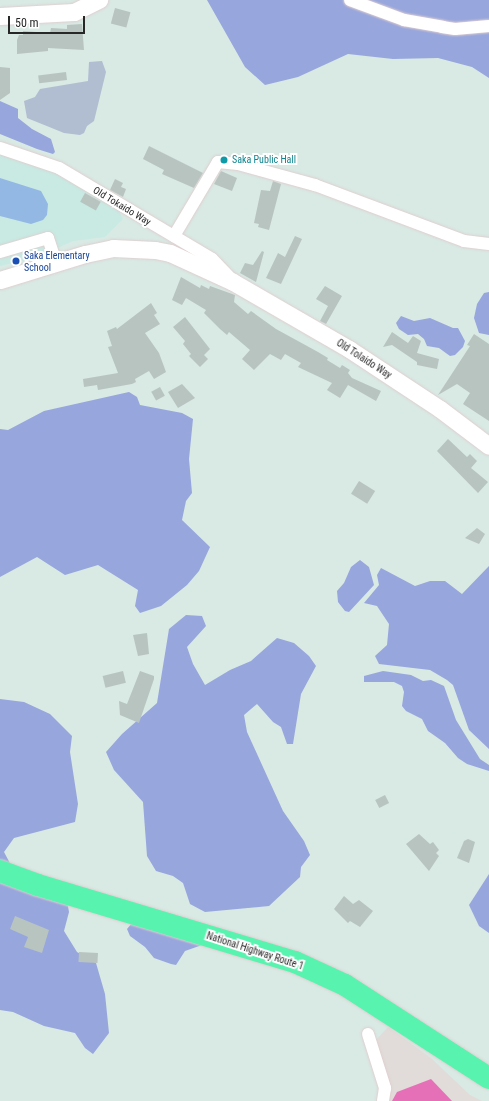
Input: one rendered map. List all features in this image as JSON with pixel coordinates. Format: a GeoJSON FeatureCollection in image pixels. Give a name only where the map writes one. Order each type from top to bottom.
{"type":"FeatureCollection","features":[{"type":"Feature","properties":{"kind":"highway","name":"National Highway Route 1"},"geometry":{"type":"LineString","coordinates":[[0,871],[38,886],[295,962],[345,985],[489,1078]]}},
{"type":"Feature","properties":{"kind":"street"},"geometry":{"type":"LineString","coordinates":[[0,16],[74,12],[100,0]]}},
{"type":"Feature","properties":{"kind":"street"},"geometry":{"type":"LineString","coordinates":[[350,0],[404,20],[434,26],[455,29],[489,26]]}},
{"type":"Feature","properties":{"kind":"street","name":"Old Tokaido Way"},"geometry":{"type":"LineString","coordinates":[[0,148],[59,168],[212,259],[233,282]]}},
{"type":"Feature","properties":{"kind":"street"},"geometry":{"type":"LineString","coordinates":[[174,236],[218,162],[238,164],[315,185],[464,241],[489,244]]}},
{"type":"Feature","properties":{"kind":"street"},"geometry":{"type":"LineString","coordinates":[[0,252],[48,238],[56,263]]}},
{"type":"Feature","properties":{"kind":"street","name":"Old Tolaido Way"},"geometry":{"type":"LineString","coordinates":[[0,280],[113,248],[155,250],[190,260],[233,282],[349,349],[440,409],[489,446]]}},
{"type":"Feature","properties":{"kind":"street"},"geometry":{"type":"LineString","coordinates":[[368,1034],[385,1088],[383,1101]]}},
{"type":"Feature","properties":{"kind":"shaded area"},"geometry":{"type":"Polygon","coordinates":[[[207,0],[489,0],[489,78],[472,67],[438,58],[393,59],[348,54],[298,77],[265,85],[245,67],[207,0]]]}},
{"type":"Feature","properties":{"kind":"shaded area"},"geometry":{"type":"Polygon","coordinates":[[[102,61],[106,72],[94,121],[87,126],[84,133],[80,135],[64,133],[27,118],[24,101],[35,97],[40,89],[88,81],[89,62],[102,61]]]}},
{"type":"Feature","properties":{"kind":"shaded area"},"geometry":{"type":"Polygon","coordinates":[[[0,101],[18,109],[18,118],[32,129],[51,139],[55,152],[53,154],[37,149],[0,134],[0,101]]]}},
{"type":"Feature","properties":{"kind":"shaded area"},"geometry":{"type":"Polygon","coordinates":[[[0,150],[27,158],[115,204],[123,219],[105,237],[73,241],[37,257],[0,266],[0,150]]]}},
{"type":"Feature","properties":{"kind":"shaded area"},"geometry":{"type":"Polygon","coordinates":[[[0,178],[41,191],[48,204],[47,215],[43,220],[31,224],[0,216],[0,178]]]}},
{"type":"Feature","properties":{"kind":"shaded area"},"geometry":{"type":"Polygon","coordinates":[[[489,292],[489,335],[479,333],[474,318],[477,304],[484,293],[489,292]]]}},
{"type":"Feature","properties":{"kind":"shaded area"},"geometry":{"type":"Polygon","coordinates":[[[401,316],[414,321],[430,318],[453,328],[458,328],[465,341],[463,347],[455,355],[450,356],[439,348],[427,346],[424,339],[418,334],[408,335],[399,329],[396,323],[401,316]]]}},
{"type":"Feature","properties":{"kind":"shaded area"},"geometry":{"type":"Polygon","coordinates":[[[129,392],[137,397],[140,405],[182,413],[193,419],[189,459],[192,493],[186,501],[182,520],[210,547],[199,571],[187,585],[161,606],[140,613],[135,606],[138,590],[98,565],[65,575],[37,557],[0,577],[0,429],[8,430],[44,411],[129,392]]]}},
{"type":"Feature","properties":{"kind":"shaded area"},"geometry":{"type":"Polygon","coordinates":[[[360,560],[369,567],[374,585],[349,612],[345,611],[338,602],[337,591],[344,583],[351,567],[360,560]]]}},
{"type":"Feature","properties":{"kind":"shaded area"},"geometry":{"type":"Polygon","coordinates":[[[489,566],[489,749],[469,730],[453,685],[447,680],[430,670],[379,664],[375,656],[387,645],[389,624],[377,606],[364,603],[379,585],[377,575],[381,568],[415,586],[430,581],[445,581],[462,594],[489,566]]]}},
{"type":"Feature","properties":{"kind":"shaded area"},"geometry":{"type":"Polygon","coordinates":[[[186,615],[202,616],[206,626],[187,647],[193,664],[205,685],[230,670],[251,661],[277,638],[294,643],[309,656],[316,666],[301,694],[293,744],[287,744],[281,727],[273,722],[257,704],[244,715],[247,732],[283,811],[304,841],[310,855],[301,867],[300,877],[269,906],[205,912],[190,904],[183,883],[173,876],[156,871],[147,856],[143,802],[114,770],[106,752],[122,734],[157,703],[169,629],[186,615]]]}},
{"type":"Feature","properties":{"kind":"shaded area"},"geometry":{"type":"Polygon","coordinates":[[[383,671],[411,675],[423,681],[431,680],[444,686],[456,720],[480,759],[489,765],[489,771],[467,764],[458,758],[445,743],[428,731],[422,719],[406,711],[402,706],[404,692],[402,686],[394,682],[364,682],[364,676],[383,671]]]}},
{"type":"Feature","properties":{"kind":"shaded area"},"geometry":{"type":"Polygon","coordinates":[[[0,699],[24,702],[50,714],[72,736],[70,752],[78,804],[75,822],[14,838],[4,852],[13,869],[67,901],[69,912],[64,931],[77,952],[96,963],[105,994],[109,1033],[93,1054],[85,1048],[75,1033],[44,1026],[13,1012],[0,1010],[0,699]]]}},
{"type":"Feature","properties":{"kind":"shaded area"},"geometry":{"type":"Polygon","coordinates":[[[489,874],[489,933],[479,926],[469,905],[489,874]]]}},
{"type":"Feature","properties":{"kind":"shaded area"},"geometry":{"type":"Polygon","coordinates":[[[132,923],[202,945],[185,951],[176,965],[171,964],[154,958],[145,947],[130,936],[127,929],[132,923]]]}},
{"type":"Feature","properties":{"kind":"shaded area"},"geometry":{"type":"Polygon","coordinates":[[[388,1027],[431,1058],[470,1095],[482,1101],[388,1101],[375,1041],[388,1027]]]}},
{"type":"Feature","properties":{"kind":"shaded area"},"geometry":{"type":"Polygon","coordinates":[[[431,1079],[452,1101],[392,1101],[397,1092],[431,1079]]]}},
{"type":"Feature","properties":{"kind":"building"},"geometry":{"type":"Polygon","coordinates":[[[115,8],[130,12],[126,28],[111,23],[115,8]]]}},
{"type":"Feature","properties":{"kind":"building"},"geometry":{"type":"Polygon","coordinates":[[[82,24],[84,50],[48,48],[48,51],[17,54],[17,40],[19,35],[23,35],[23,31],[50,33],[51,28],[67,29],[67,25],[82,24]]]}},
{"type":"Feature","properties":{"kind":"building"},"geometry":{"type":"Polygon","coordinates":[[[0,67],[10,68],[10,93],[0,100],[0,67]]]}},
{"type":"Feature","properties":{"kind":"building"},"geometry":{"type":"Polygon","coordinates":[[[66,72],[67,80],[39,83],[38,75],[66,72]]]}},
{"type":"Feature","properties":{"kind":"building"},"geometry":{"type":"Polygon","coordinates":[[[149,146],[203,173],[194,188],[162,174],[164,170],[143,159],[149,146]]]}},
{"type":"Feature","properties":{"kind":"building"},"geometry":{"type":"Polygon","coordinates":[[[221,171],[237,178],[232,191],[214,184],[221,171]]]}},
{"type":"Feature","properties":{"kind":"building"},"geometry":{"type":"Polygon","coordinates":[[[115,179],[123,183],[121,187],[126,189],[123,197],[110,190],[115,179]]]}},
{"type":"Feature","properties":{"kind":"building"},"geometry":{"type":"Polygon","coordinates":[[[273,181],[281,184],[269,230],[258,227],[259,224],[254,223],[261,190],[270,191],[273,181]]]}},
{"type":"Feature","properties":{"kind":"building"},"geometry":{"type":"Polygon","coordinates":[[[85,193],[101,202],[96,210],[80,202],[85,193]]]}},
{"type":"Feature","properties":{"kind":"building"},"geometry":{"type":"Polygon","coordinates":[[[295,236],[302,239],[281,284],[266,278],[278,253],[285,257],[295,236]]]}},
{"type":"Feature","properties":{"kind":"building"},"geometry":{"type":"Polygon","coordinates":[[[262,251],[264,252],[256,282],[240,273],[245,263],[253,265],[262,251]]]}},
{"type":"Feature","properties":{"kind":"building"},"geometry":{"type":"Polygon","coordinates":[[[181,277],[200,288],[201,285],[209,289],[210,286],[235,295],[234,302],[248,314],[251,311],[276,329],[328,358],[327,360],[340,368],[342,365],[350,370],[348,373],[352,378],[381,391],[376,401],[348,385],[340,398],[327,390],[332,383],[298,367],[301,363],[285,354],[281,360],[270,354],[254,370],[242,359],[250,350],[229,332],[227,335],[220,329],[204,313],[206,310],[186,298],[182,305],[172,300],[181,277]]]}},
{"type":"Feature","properties":{"kind":"building"},"geometry":{"type":"Polygon","coordinates":[[[325,286],[342,296],[326,324],[320,321],[328,306],[316,299],[325,286]]]}},
{"type":"Feature","properties":{"kind":"building"},"geometry":{"type":"Polygon","coordinates":[[[151,303],[157,313],[154,315],[160,324],[145,333],[159,353],[166,372],[154,379],[149,371],[135,379],[136,382],[132,384],[98,390],[97,385],[84,387],[83,379],[118,373],[108,347],[112,346],[107,331],[116,327],[117,329],[151,303]]]}},
{"type":"Feature","properties":{"kind":"building"},"geometry":{"type":"Polygon","coordinates":[[[185,317],[210,349],[204,355],[208,359],[200,367],[189,356],[191,354],[183,344],[185,341],[173,327],[185,317]]]}},
{"type":"Feature","properties":{"kind":"building"},"geometry":{"type":"Polygon","coordinates":[[[392,332],[408,343],[413,336],[421,341],[417,353],[439,359],[437,369],[417,365],[417,362],[392,345],[383,347],[392,332]]]}},
{"type":"Feature","properties":{"kind":"building"},"geometry":{"type":"Polygon","coordinates":[[[474,334],[489,344],[489,421],[463,404],[470,393],[457,384],[438,395],[470,346],[467,345],[474,334]]]}},
{"type":"Feature","properties":{"kind":"building"},"geometry":{"type":"Polygon","coordinates":[[[182,384],[195,398],[178,408],[168,392],[182,384]]]}},
{"type":"Feature","properties":{"kind":"building"},"geometry":{"type":"Polygon","coordinates":[[[160,387],[165,396],[156,401],[151,392],[160,387]]]}},
{"type":"Feature","properties":{"kind":"building"},"geometry":{"type":"Polygon","coordinates":[[[448,439],[467,457],[470,454],[477,461],[471,468],[488,482],[478,493],[437,451],[448,439]]]}},
{"type":"Feature","properties":{"kind":"building"},"geometry":{"type":"Polygon","coordinates":[[[359,481],[375,491],[367,504],[351,494],[359,481]]]}},
{"type":"Feature","properties":{"kind":"building"},"geometry":{"type":"Polygon","coordinates":[[[477,528],[485,534],[479,544],[465,538],[477,528]]]}},
{"type":"Feature","properties":{"kind":"building"},"geometry":{"type":"Polygon","coordinates":[[[147,633],[149,654],[138,656],[133,635],[147,633]]]}},
{"type":"Feature","properties":{"kind":"building"},"geometry":{"type":"Polygon","coordinates":[[[123,671],[126,683],[106,688],[103,676],[123,671]]]}},
{"type":"Feature","properties":{"kind":"building"},"geometry":{"type":"Polygon","coordinates":[[[140,671],[154,676],[154,679],[139,723],[120,715],[119,701],[127,704],[140,671]]]}},
{"type":"Feature","properties":{"kind":"building"},"geometry":{"type":"Polygon","coordinates":[[[385,795],[389,803],[379,808],[375,800],[385,795]]]}},
{"type":"Feature","properties":{"kind":"building"},"geometry":{"type":"Polygon","coordinates":[[[419,834],[430,844],[433,842],[439,850],[436,853],[439,856],[429,871],[406,844],[419,834]]]}},
{"type":"Feature","properties":{"kind":"building"},"geometry":{"type":"Polygon","coordinates":[[[468,839],[475,842],[469,863],[457,858],[464,841],[468,839]]]}},
{"type":"Feature","properties":{"kind":"building"},"geometry":{"type":"Polygon","coordinates":[[[344,896],[353,904],[359,900],[373,911],[360,927],[350,921],[348,923],[334,909],[344,896]]]}},
{"type":"Feature","properties":{"kind":"building"},"geometry":{"type":"Polygon","coordinates":[[[15,916],[49,930],[42,953],[24,947],[28,937],[10,929],[15,916]]]}},
{"type":"Feature","properties":{"kind":"building"},"geometry":{"type":"Polygon","coordinates":[[[79,952],[98,953],[97,963],[78,962],[79,952]]]}},
{"type":"Feature","properties":{"kind":"place","name":"Saka Public Hall"},"geometry":{"type":"Point","coordinates":[224,160]}},
{"type":"Feature","properties":{"kind":"place","name":"Saka Elementary School"},"geometry":{"type":"Point","coordinates":[16,261]}}]}
